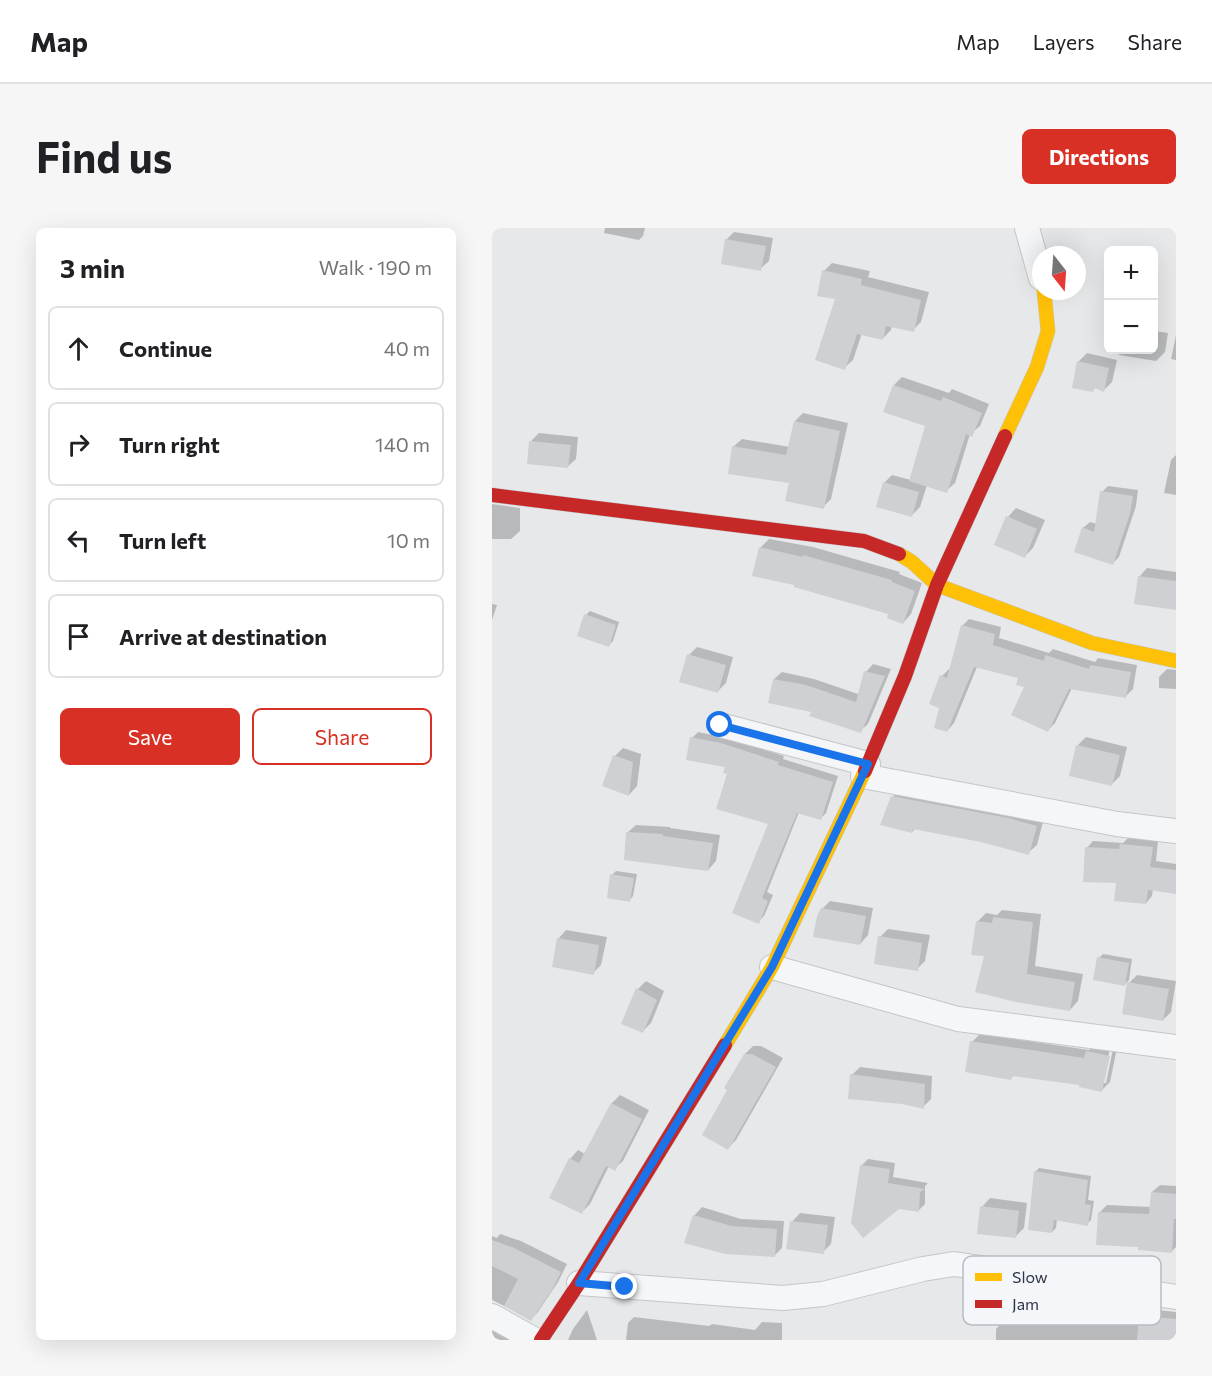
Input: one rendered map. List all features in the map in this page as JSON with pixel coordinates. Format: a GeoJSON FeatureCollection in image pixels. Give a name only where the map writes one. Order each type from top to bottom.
{"type":"FeatureCollection","features":[{"type":"Feature","properties":{"kind":"street"},"geometry":{"type":"LineString","coordinates":[[1027,228],[1032,246]]}},
{"type":"Feature","properties":{"kind":"street"},"geometry":{"type":"LineString","coordinates":[[542,1340],[772,967],[866,770],[905,675],[937,585],[1037,367],[1048,331],[1045,300]]}},
{"type":"Feature","properties":{"kind":"street"},"geometry":{"type":"LineString","coordinates":[[492,495],[864,542],[892,550],[912,562],[937,585],[1092,643],[1176,661]]}},
{"type":"Feature","properties":{"kind":"street"},"geometry":{"type":"LineString","coordinates":[[720,725],[866,770],[1117,824],[1176,831]]}},
{"type":"Feature","properties":{"kind":"street"},"geometry":{"type":"LineString","coordinates":[[772,967],[958,1019],[1176,1047]]}},
{"type":"Feature","properties":{"kind":"street"},"geometry":{"type":"LineString","coordinates":[[579,1283],[783,1298],[823,1294],[923,1269],[954,1264],[963,1265]]}},
{"type":"Feature","properties":{"kind":"street"},"geometry":{"type":"LineString","coordinates":[[1161,1295],[1176,1297]]}},
{"type":"Feature","properties":{"kind":"street"},"geometry":{"type":"LineString","coordinates":[[492,1316],[535,1340]]}},
{"type":"Feature","properties":{"kind":"building"},"geometry":{"type":"Polygon","coordinates":[[[725,239],[766,246],[761,271],[721,264],[725,239]]]}},
{"type":"Feature","properties":{"kind":"building"},"geometry":{"type":"Polygon","coordinates":[[[822,270],[862,279],[861,285],[921,300],[914,332],[886,326],[883,340],[857,334],[845,370],[815,360],[835,299],[817,296],[822,270]]]}},
{"type":"Feature","properties":{"kind":"building"},"geometry":{"type":"Polygon","coordinates":[[[1077,361],[1109,368],[1104,392],[1095,388],[1093,392],[1072,388],[1077,361]]]}},
{"type":"Feature","properties":{"kind":"building"},"geometry":{"type":"Polygon","coordinates":[[[893,385],[941,401],[943,397],[982,413],[972,437],[966,434],[947,493],[909,481],[925,426],[883,412],[893,385]]]}},
{"type":"Feature","properties":{"kind":"building"},"geometry":{"type":"Polygon","coordinates":[[[794,421],[840,431],[824,509],[785,501],[789,483],[728,474],[732,446],[786,455],[794,421]]]}},
{"type":"Feature","properties":{"kind":"building"},"geometry":{"type":"Polygon","coordinates":[[[529,441],[571,445],[568,468],[527,464],[529,441]]]}},
{"type":"Feature","properties":{"kind":"building"},"geometry":{"type":"Polygon","coordinates":[[[883,482],[919,492],[912,517],[876,507],[883,482]]]}},
{"type":"Feature","properties":{"kind":"building"},"geometry":{"type":"Polygon","coordinates":[[[1100,491],[1133,496],[1130,514],[1113,565],[1074,552],[1082,527],[1094,532],[1100,491]]]}},
{"type":"Feature","properties":{"kind":"building"},"geometry":{"type":"Polygon","coordinates":[[[1006,516],[1037,529],[1025,558],[994,545],[1006,516]]]}},
{"type":"Feature","properties":{"kind":"building"},"geometry":{"type":"Polygon","coordinates":[[[759,547],[803,557],[803,555],[892,580],[892,582],[915,591],[903,624],[887,618],[888,614],[794,587],[794,585],[752,576],[759,547]]]}},
{"type":"Feature","properties":{"kind":"building"},"geometry":{"type":"Polygon","coordinates":[[[1138,576],[1176,581],[1176,610],[1134,604],[1138,576]]]}},
{"type":"Feature","properties":{"kind":"building"},"geometry":{"type":"Polygon","coordinates":[[[584,614],[616,625],[609,647],[577,636],[584,614]]]}},
{"type":"Feature","properties":{"kind":"building"},"geometry":{"type":"Polygon","coordinates":[[[961,625],[995,634],[993,645],[1044,661],[1045,655],[1089,669],[1090,665],[1131,672],[1126,698],[1069,689],[1048,732],[1011,715],[1024,687],[1016,685],[1018,678],[974,667],[947,732],[934,728],[939,708],[929,704],[940,675],[947,678],[961,625]]]}},
{"type":"Feature","properties":{"kind":"building"},"geometry":{"type":"Polygon","coordinates":[[[687,654],[726,665],[718,693],[679,682],[687,654]]]}},
{"type":"Feature","properties":{"kind":"building"},"geometry":{"type":"Polygon","coordinates":[[[864,671],[885,676],[861,733],[809,716],[811,712],[768,703],[773,679],[806,685],[856,702],[864,671]]]}},
{"type":"Feature","properties":{"kind":"building"},"geometry":{"type":"Polygon","coordinates":[[[690,737],[721,743],[779,762],[778,765],[833,782],[821,820],[797,813],[762,898],[768,901],[759,924],[732,913],[768,824],[716,809],[727,774],[723,773],[725,767],[686,760],[690,737]]]}},
{"type":"Feature","properties":{"kind":"building"},"geometry":{"type":"Polygon","coordinates":[[[1076,745],[1120,755],[1112,786],[1069,776],[1076,745]]]}},
{"type":"Feature","properties":{"kind":"building"},"geometry":{"type":"Polygon","coordinates":[[[613,755],[633,762],[629,796],[602,786],[613,755]]]}},
{"type":"Feature","properties":{"kind":"building"},"geometry":{"type":"Polygon","coordinates":[[[891,796],[1008,818],[1037,826],[1029,855],[981,842],[913,829],[912,833],[880,825],[891,796]]]}},
{"type":"Feature","properties":{"kind":"building"},"geometry":{"type":"Polygon","coordinates":[[[626,832],[663,834],[663,836],[713,843],[708,871],[624,860],[626,832]]]}},
{"type":"Feature","properties":{"kind":"building"},"geometry":{"type":"Polygon","coordinates":[[[1120,844],[1153,847],[1150,867],[1176,870],[1176,894],[1148,890],[1146,904],[1114,901],[1116,883],[1083,882],[1085,847],[1119,849],[1120,844]]]}},
{"type":"Feature","properties":{"kind":"building"},"geometry":{"type":"Polygon","coordinates":[[[610,874],[634,878],[630,902],[607,898],[610,874]]]}},
{"type":"Feature","properties":{"kind":"building"},"geometry":{"type":"Polygon","coordinates":[[[821,908],[866,916],[860,945],[813,937],[821,908]]]}},
{"type":"Feature","properties":{"kind":"building"},"geometry":{"type":"Polygon","coordinates":[[[993,917],[1033,922],[1027,974],[1075,982],[1070,1011],[975,992],[984,956],[971,955],[976,921],[992,923],[993,917]]]}},
{"type":"Feature","properties":{"kind":"building"},"geometry":{"type":"Polygon","coordinates":[[[878,936],[922,943],[918,971],[874,964],[878,936]]]}},
{"type":"Feature","properties":{"kind":"building"},"geometry":{"type":"Polygon","coordinates":[[[557,938],[599,945],[594,975],[552,967],[557,938]]]}},
{"type":"Feature","properties":{"kind":"building"},"geometry":{"type":"Polygon","coordinates":[[[1097,957],[1129,963],[1125,986],[1093,980],[1097,957]]]}},
{"type":"Feature","properties":{"kind":"building"},"geometry":{"type":"Polygon","coordinates":[[[1127,982],[1169,989],[1163,1021],[1122,1014],[1127,982]]]}},
{"type":"Feature","properties":{"kind":"building"},"geometry":{"type":"Polygon","coordinates":[[[636,988],[657,1000],[643,1033],[621,1024],[636,988]]]}},
{"type":"Feature","properties":{"kind":"building"},"geometry":{"type":"Polygon","coordinates":[[[970,1041],[1084,1058],[1086,1051],[1110,1056],[1102,1092],[1079,1087],[1079,1085],[1012,1076],[1011,1080],[965,1072],[970,1041]]]}},
{"type":"Feature","properties":{"kind":"building"},"geometry":{"type":"Polygon","coordinates":[[[744,1054],[752,1054],[776,1067],[728,1150],[702,1135],[727,1090],[724,1088],[744,1054]]]}},
{"type":"Feature","properties":{"kind":"building"},"geometry":{"type":"Polygon","coordinates":[[[850,1074],[925,1084],[924,1109],[902,1104],[848,1099],[850,1074]]]}},
{"type":"Feature","properties":{"kind":"building"},"geometry":{"type":"Polygon","coordinates":[[[611,1103],[642,1119],[615,1171],[606,1166],[582,1214],[549,1198],[569,1158],[579,1163],[611,1103]]]}},
{"type":"Feature","properties":{"kind":"building"},"geometry":{"type":"Polygon","coordinates":[[[860,1165],[890,1169],[888,1183],[925,1189],[920,1192],[919,1212],[899,1209],[863,1238],[851,1223],[860,1165]]]}},
{"type":"Feature","properties":{"kind":"building"},"geometry":{"type":"Polygon","coordinates":[[[1034,1171],[1088,1180],[1085,1204],[1091,1205],[1088,1226],[1054,1220],[1052,1233],[1028,1230],[1034,1171]]]}},
{"type":"Feature","properties":{"kind":"building"},"geometry":{"type":"Polygon","coordinates":[[[1151,1192],[1176,1194],[1172,1253],[1138,1250],[1138,1247],[1096,1245],[1098,1212],[1149,1214],[1151,1192]]]}},
{"type":"Feature","properties":{"kind":"building"},"geometry":{"type":"Polygon","coordinates":[[[980,1206],[1019,1211],[1016,1238],[977,1234],[980,1206]]]}},
{"type":"Feature","properties":{"kind":"building"},"geometry":{"type":"Polygon","coordinates":[[[693,1215],[732,1226],[777,1229],[775,1257],[725,1254],[684,1243],[693,1215]]]}},
{"type":"Feature","properties":{"kind":"building"},"geometry":{"type":"Polygon","coordinates":[[[790,1221],[828,1225],[824,1254],[786,1249],[790,1221]]]}},
{"type":"Feature","properties":{"kind":"building"},"geometry":{"type":"Polygon","coordinates":[[[492,1240],[514,1248],[561,1272],[531,1321],[504,1306],[518,1279],[492,1266],[492,1240]]]}},
{"type":"Feature","properties":{"kind":"building"},"geometry":{"type":"Polygon","coordinates":[[[1161,1318],[1176,1319],[1176,1340],[1137,1340],[1138,1325],[1161,1325],[1161,1318]]]}},
{"type":"Feature","properties":{"kind":"traffic: slow"},"geometry":{"type":"LineString","coordinates":[[1005,436],[1037,367],[1048,331],[1045,300]]}},
{"type":"Feature","properties":{"kind":"traffic: slow"},"geometry":{"type":"LineString","coordinates":[[899,554],[912,562],[937,585],[1092,643],[1176,661]]}},
{"type":"Feature","properties":{"kind":"traffic: slow"},"geometry":{"type":"LineString","coordinates":[[725,1045],[772,967],[865,771]]}},
{"type":"Feature","properties":{"kind":"traffic: jam"},"geometry":{"type":"LineString","coordinates":[[865,771],[905,676],[937,585],[1005,436]]}},
{"type":"Feature","properties":{"kind":"traffic: jam"},"geometry":{"type":"LineString","coordinates":[[492,495],[864,541],[899,554]]}},
{"type":"Feature","properties":{"kind":"traffic: jam"},"geometry":{"type":"LineString","coordinates":[[541,1340],[579,1283],[725,1045]]}},
{"type":"Feature","properties":{"kind":"route"},"geometry":{"type":"LineString","coordinates":[[625,1287],[579,1283],[772,967],[868,764],[720,725]]}}]}
